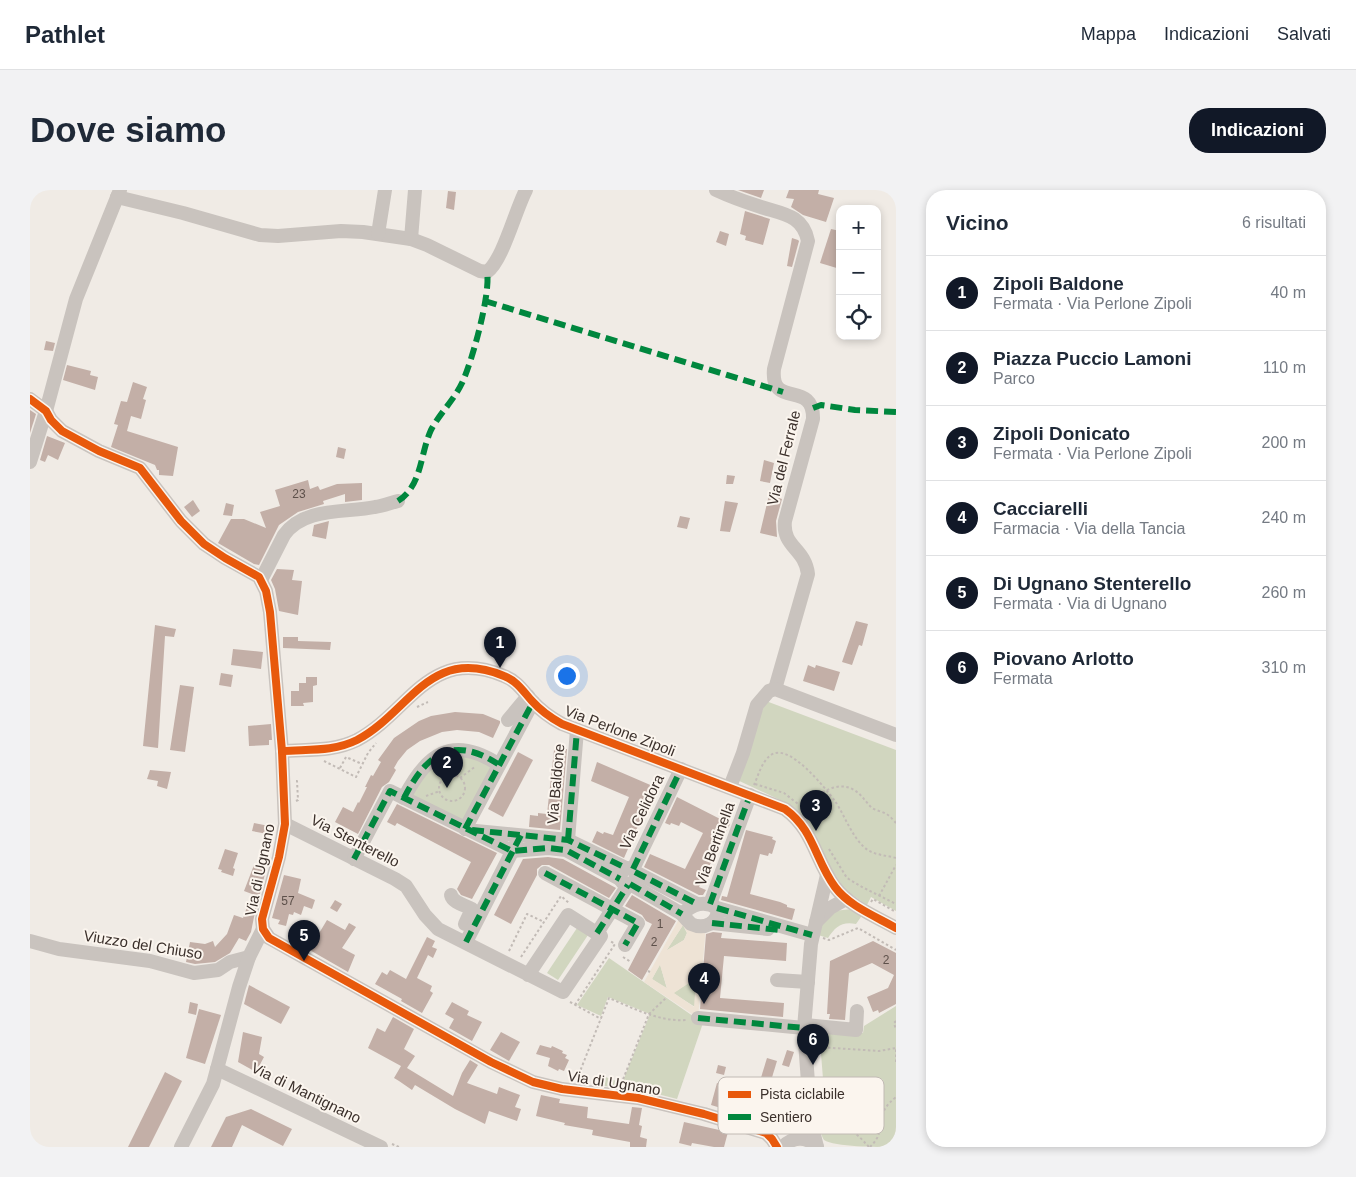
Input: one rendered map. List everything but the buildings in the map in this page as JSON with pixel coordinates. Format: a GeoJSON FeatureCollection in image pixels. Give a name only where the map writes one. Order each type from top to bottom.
{"type":"FeatureCollection","features":[{"type":"Feature","properties":{"kind":"street"},"geometry":{"type":"LineString","coordinates":[[378,234],[385,190]]}},
{"type":"Feature","properties":{"kind":"street"},"geometry":{"type":"LineString","coordinates":[[411,239],[415,190]]}},
{"type":"Feature","properties":{"kind":"street"},"geometry":{"type":"LineString","coordinates":[[30,462],[46,411],[76,299],[118,194],[260,235],[278,236],[341,231],[411,239],[480,272],[487,272],[493,268],[499,256],[526,190]]}},
{"type":"Feature","properties":{"kind":"street","name":"Via del Ferrale"},"geometry":{"type":"LineString","coordinates":[[716,190],[761,207],[789,215],[800,223],[806,231],[808,241],[774,369],[773,380],[775,387],[783,392],[802,397],[810,402],[813,408],[813,419],[785,521],[784,531],[788,541],[807,564],[808,574],[775,689]]}},
{"type":"Feature","properties":{"kind":"street"},"geometry":{"type":"LineString","coordinates":[[30,398],[46,411],[51,420],[62,431],[94,448],[140,468],[181,520],[204,544],[231,562],[257,575],[261,580],[284,535],[289,529],[300,522],[331,511],[376,507],[398,501]]}},
{"type":"Feature","properties":{"kind":"street","name":"Via di Ugnano"},"geometry":{"type":"LineString","coordinates":[[261,580],[268,601],[282,750],[285,824],[280,857],[262,917],[263,929],[272,940],[491,1062],[533,1082],[562,1089],[638,1098],[718,1118]]}},
{"type":"Feature","properties":{"kind":"street","name":"Via Perlone Zipoli"},"geometry":{"type":"LineString","coordinates":[[282,750],[333,748],[355,740],[380,723],[426,683],[447,672],[467,669],[489,671],[514,681],[552,719],[681,770],[730,787],[752,791],[781,807],[798,819],[808,834],[827,875],[846,899]]}},
{"type":"Feature","properties":{"kind":"street"},"geometry":{"type":"LineString","coordinates":[[730,787],[743,753],[757,705],[769,691],[775,689],[896,736]]}},
{"type":"Feature","properties":{"kind":"street"},"geometry":{"type":"LineString","coordinates":[[508,720],[530,699]]}},
{"type":"Feature","properties":{"kind":"street"},"geometry":{"type":"LineString","coordinates":[[465,829],[493,761],[530,699]]}},
{"type":"Feature","properties":{"kind":"street","name":"Via Baldone"},"geometry":{"type":"LineString","coordinates":[[568,840],[577,730]]}},
{"type":"Feature","properties":{"kind":"street"},"geometry":{"type":"LineString","coordinates":[[404,798],[414,779],[435,756],[452,750],[470,752],[493,761]]}},
{"type":"Feature","properties":{"kind":"street","name":"Via Celidora"},"geometry":{"type":"LineString","coordinates":[[629,876],[681,770]]}},
{"type":"Feature","properties":{"kind":"street"},"geometry":{"type":"LineString","coordinates":[[354,859],[390,791],[512,851],[548,848],[566,850],[708,905],[812,932]]}},
{"type":"Feature","properties":{"kind":"street","name":"Via Bertinella"},"geometry":{"type":"LineString","coordinates":[[712,923],[717,917],[708,905],[752,791]]}},
{"type":"Feature","properties":{"kind":"street","name":"Via Stenterello"},"geometry":{"type":"LineString","coordinates":[[285,824],[406,886],[431,923],[438,928],[563,992]]}},
{"type":"Feature","properties":{"kind":"street"},"geometry":{"type":"LineString","coordinates":[[465,829],[568,840],[629,876],[682,914],[692,924],[698,926],[706,926],[712,923],[812,932]]}},
{"type":"Feature","properties":{"kind":"street"},"geometry":{"type":"LineString","coordinates":[[462,940],[521,835]]}},
{"type":"Feature","properties":{"kind":"street"},"geometry":{"type":"LineString","coordinates":[[545,873],[638,923],[620,949]]}},
{"type":"Feature","properties":{"kind":"street"},"geometry":{"type":"LineString","coordinates":[[808,1077],[805,1027],[812,932],[827,875]]}},
{"type":"Feature","properties":{"kind":"street"},"geometry":{"type":"LineString","coordinates":[[563,992],[599,935],[629,876]]}},
{"type":"Feature","properties":{"kind":"street"},"geometry":{"type":"LineString","coordinates":[[451,895],[456,902],[472,909],[462,940]]}},
{"type":"Feature","properties":{"kind":"street"},"geometry":{"type":"LineString","coordinates":[[812,932],[830,908],[846,899],[896,928]]}},
{"type":"Feature","properties":{"kind":"street"},"geometry":{"type":"LineString","coordinates":[[682,914],[688,908],[708,905]]}},
{"type":"Feature","properties":{"kind":"street"},"geometry":{"type":"LineString","coordinates":[[528,975],[568,915],[599,935]]}},
{"type":"Feature","properties":{"kind":"street"},"geometry":{"type":"LineString","coordinates":[[181,1147],[213,1084],[239,987],[249,957],[263,929]]}},
{"type":"Feature","properties":{"kind":"street","name":"Viuzzo del Chiuso"},"geometry":{"type":"LineString","coordinates":[[30,941],[59,949],[150,961],[194,972],[218,970],[230,962],[249,957]]}},
{"type":"Feature","properties":{"kind":"street"},"geometry":{"type":"LineString","coordinates":[[777,980],[808,982]]}},
{"type":"Feature","properties":{"kind":"street"},"geometry":{"type":"LineString","coordinates":[[698,1018],[856,1030],[858,1011]]}},
{"type":"Feature","properties":{"kind":"street","name":"Via di Mantignano"},"geometry":{"type":"LineString","coordinates":[[217,1069],[386,1145]]}},
{"type":"Feature","properties":{"kind":"street","name":"Via di Ugnano"},"geometry":{"type":"LineString","coordinates":[[767,1134],[777,1147]]}},
{"type":"Feature","properties":{"kind":"street"},"geometry":{"type":"LineString","coordinates":[[798,1139],[804,1134]]}},
{"type":"Feature","properties":{"kind":"street"},"geometry":{"type":"LineString","coordinates":[[814,1134],[817,1147]]}},
{"type":"Feature","properties":{"kind":"street"},"geometry":{"type":"LineString","coordinates":[[784,1147],[790,1141],[798,1139],[809,1140],[817,1147]]}},
{"type":"Feature","properties":{"kind":"path"},"geometry":{"type":"LineString","coordinates":[[415,708],[428,702]]}},
{"type":"Feature","properties":{"kind":"path"},"geometry":{"type":"LineString","coordinates":[[322,760],[356,777],[368,753],[378,739]]}},
{"type":"Feature","properties":{"kind":"path"},"geometry":{"type":"LineString","coordinates":[[752,791],[763,764],[770,755],[777,752],[791,755],[834,801],[864,848],[874,854],[896,858]]}},
{"type":"Feature","properties":{"kind":"path"},"geometry":{"type":"LineString","coordinates":[[340,768],[346,757],[362,764]]}},
{"type":"Feature","properties":{"kind":"path"},"geometry":{"type":"LineString","coordinates":[[460,778],[464,785],[463,795],[452,801],[445,799],[440,792],[442,781],[449,776],[460,778],[493,761]]}},
{"type":"Feature","properties":{"kind":"path"},"geometry":{"type":"LineString","coordinates":[[292,781],[297,781],[298,791],[298,800],[293,801],[293,807]]}},
{"type":"Feature","properties":{"kind":"path"},"geometry":{"type":"LineString","coordinates":[[803,808],[814,797],[825,791],[838,787],[848,788],[856,791],[871,807],[888,815],[896,824]]}},
{"type":"Feature","properties":{"kind":"path"},"geometry":{"type":"LineString","coordinates":[[879,896],[896,865]]}},
{"type":"Feature","properties":{"kind":"path"},"geometry":{"type":"LineString","coordinates":[[503,962],[527,914],[544,922]]}},
{"type":"Feature","properties":{"kind":"path"},"geometry":{"type":"LineString","coordinates":[[812,932],[829,940],[858,928],[896,950]]}},
{"type":"Feature","properties":{"kind":"path"},"geometry":{"type":"LineString","coordinates":[[575,1005],[614,944],[599,935]]}},
{"type":"Feature","properties":{"kind":"path"},"geometry":{"type":"LineString","coordinates":[[610,950],[620,949]]}},
{"type":"Feature","properties":{"kind":"path"},"geometry":{"type":"LineString","coordinates":[[563,992],[563,998],[601,1019]]}},
{"type":"Feature","properties":{"kind":"path"},"geometry":{"type":"LineString","coordinates":[[574,1087],[609,998],[663,1018],[681,1020],[698,1018]]}},
{"type":"Feature","properties":{"kind":"path"},"geometry":{"type":"LineString","coordinates":[[624,1088],[622,1082],[649,1014],[668,998]]}},
{"type":"Feature","properties":{"kind":"path"},"geometry":{"type":"LineString","coordinates":[[896,1021],[894,1028],[896,1030]]}},
{"type":"Feature","properties":{"kind":"path"},"geometry":{"type":"LineString","coordinates":[[806,1047],[879,1051],[896,1048],[896,1064]]}},
{"type":"Feature","properties":{"kind":"path"},"geometry":{"type":"LineString","coordinates":[[884,1110],[886,1105],[896,1097]]}},
{"type":"Feature","properties":{"kind":"path"},"geometry":{"type":"LineString","coordinates":[[857,1134],[870,1147],[879,1134]]}},
{"type":"Feature","properties":{"kind":"path"},"geometry":{"type":"LineString","coordinates":[[386,1145],[399,1147]]}},
{"type":"Feature","properties":{"kind":"green space"},"geometry":{"type":"Polygon","coordinates":[[[766,701],[896,750],[896,911],[871,897],[867,905],[845,890],[828,864],[806,819],[780,800],[735,779],[766,701]]]}},
{"type":"Feature","properties":{"kind":"green space"},"geometry":{"type":"Polygon","coordinates":[[[463,753],[494,764],[464,824],[409,795],[436,759],[463,753]]]}},
{"type":"Feature","properties":{"kind":"green space"},"geometry":{"type":"Polygon","coordinates":[[[852,909],[863,914],[856,924],[847,923],[839,926],[828,938],[818,935],[820,927],[834,911],[852,909]]]}},
{"type":"Feature","properties":{"kind":"green space"},"geometry":{"type":"Polygon","coordinates":[[[683,925],[687,933],[684,940],[666,951],[683,925]]]}},
{"type":"Feature","properties":{"kind":"green space"},"geometry":{"type":"Polygon","coordinates":[[[577,928],[588,935],[558,980],[547,973],[577,928]]]}},
{"type":"Feature","properties":{"kind":"green space"},"geometry":{"type":"Polygon","coordinates":[[[609,958],[703,1023],[677,1099],[646,1091],[596,1085],[600,1075],[622,1083],[650,1014],[608,997],[601,1016],[577,1005],[609,958]]]}},
{"type":"Feature","properties":{"kind":"green space"},"geometry":{"type":"Polygon","coordinates":[[[660,964],[667,989],[652,979],[660,964]]]}},
{"type":"Feature","properties":{"kind":"green space"},"geometry":{"type":"Polygon","coordinates":[[[696,978],[695,1007],[673,993],[696,978]]]}},
{"type":"Feature","properties":{"kind":"green space"},"geometry":{"type":"Polygon","coordinates":[[[896,1006],[896,1144],[894,1147],[837,1144],[824,1140],[822,1134],[884,1134],[884,1077],[823,1077],[819,1029],[863,1033],[864,1026],[896,1006]]]}},
{"type":"Feature","properties":{"kind":"shaded area"},"geometry":{"type":"Polygon","coordinates":[[[682,914],[706,926],[698,1018],[644,982],[682,914]],[[683,925],[667,950],[684,940],[687,933],[683,925]],[[660,965],[652,979],[667,988],[660,965]],[[695,979],[674,993],[694,1007],[696,979],[695,979]]]}},
{"type":"Feature","properties":{"kind":"marked path"},"geometry":{"type":"LineString","coordinates":[[398,501],[412,487],[431,430],[459,389],[466,373],[483,311],[487,272]]}},
{"type":"Feature","properties":{"kind":"marked path"},"geometry":{"type":"LineString","coordinates":[[485,301],[783,392]]}},
{"type":"Feature","properties":{"kind":"marked path"},"geometry":{"type":"LineString","coordinates":[[813,408],[821,405],[855,410],[896,412]]}},
{"type":"Feature","properties":{"kind":"marked path"},"geometry":{"type":"LineString","coordinates":[[465,829],[533,702]]}},
{"type":"Feature","properties":{"kind":"marked path"},"geometry":{"type":"LineString","coordinates":[[568,840],[577,730]]}},
{"type":"Feature","properties":{"kind":"marked path"},"geometry":{"type":"LineString","coordinates":[[404,798],[421,770],[431,760],[453,750],[481,755],[498,764]]}},
{"type":"Feature","properties":{"kind":"marked path"},"geometry":{"type":"LineString","coordinates":[[633,869],[681,769]]}},
{"type":"Feature","properties":{"kind":"marked path"},"geometry":{"type":"LineString","coordinates":[[354,859],[390,791],[512,851],[548,848],[566,850],[620,879]]}},
{"type":"Feature","properties":{"kind":"marked path"},"geometry":{"type":"LineString","coordinates":[[710,904],[750,795]]}},
{"type":"Feature","properties":{"kind":"marked path"},"geometry":{"type":"LineString","coordinates":[[472,830],[568,840],[626,868]]}},
{"type":"Feature","properties":{"kind":"marked path"},"geometry":{"type":"LineString","coordinates":[[466,942],[521,835]]}},
{"type":"Feature","properties":{"kind":"marked path"},"geometry":{"type":"LineString","coordinates":[[635,872],[697,904]]}},
{"type":"Feature","properties":{"kind":"marked path"},"geometry":{"type":"LineString","coordinates":[[545,873],[638,923],[625,945]]}},
{"type":"Feature","properties":{"kind":"marked path"},"geometry":{"type":"LineString","coordinates":[[630,884],[682,914]]}},
{"type":"Feature","properties":{"kind":"marked path"},"geometry":{"type":"LineString","coordinates":[[597,933],[628,885]]}},
{"type":"Feature","properties":{"kind":"marked path"},"geometry":{"type":"LineString","coordinates":[[717,908],[812,935]]}},
{"type":"Feature","properties":{"kind":"marked path"},"geometry":{"type":"LineString","coordinates":[[712,923],[779,930]]}},
{"type":"Feature","properties":{"kind":"marked path"},"geometry":{"type":"LineString","coordinates":[[698,1018],[804,1028]]}},
{"type":"Feature","properties":{"kind":"cycle path"},"geometry":{"type":"LineString","coordinates":[[30,399],[46,411],[51,420],[62,431],[99,451],[140,468],[181,521],[204,544],[259,577],[266,591],[270,612],[282,751],[285,824],[279,857],[262,919],[263,929],[269,938],[491,1062],[533,1082],[562,1089],[638,1098],[718,1118]]}},
{"type":"Feature","properties":{"kind":"cycle path"},"geometry":{"type":"LineString","coordinates":[[282,751],[330,748],[357,740],[392,714],[422,686],[439,675],[457,669],[478,669],[504,676],[516,683],[535,705],[562,724],[785,809],[802,826],[828,877],[841,894],[863,910],[896,928]]}},
{"type":"Feature","properties":{"kind":"cycle path"},"geometry":{"type":"LineString","coordinates":[[767,1134],[777,1147]]}},
{"type":"Feature","properties":{"kind":"place","name":"Zipoli Baldone"},"geometry":{"type":"Point","coordinates":[500,668]}},
{"type":"Feature","properties":{"kind":"place","name":"Piazza Puccio Lamoni"},"geometry":{"type":"Point","coordinates":[447,788]}},
{"type":"Feature","properties":{"kind":"place","name":"Zipoli Donicato"},"geometry":{"type":"Point","coordinates":[816,831]}},
{"type":"Feature","properties":{"kind":"place","name":"Di Ugnano Stenterello"},"geometry":{"type":"Point","coordinates":[304,961]}},
{"type":"Feature","properties":{"kind":"place","name":"Cacciarelli"},"geometry":{"type":"Point","coordinates":[704,1004]}},
{"type":"Feature","properties":{"kind":"place","name":"Piovano Arlotto"},"geometry":{"type":"Point","coordinates":[813,1065]}}]}
